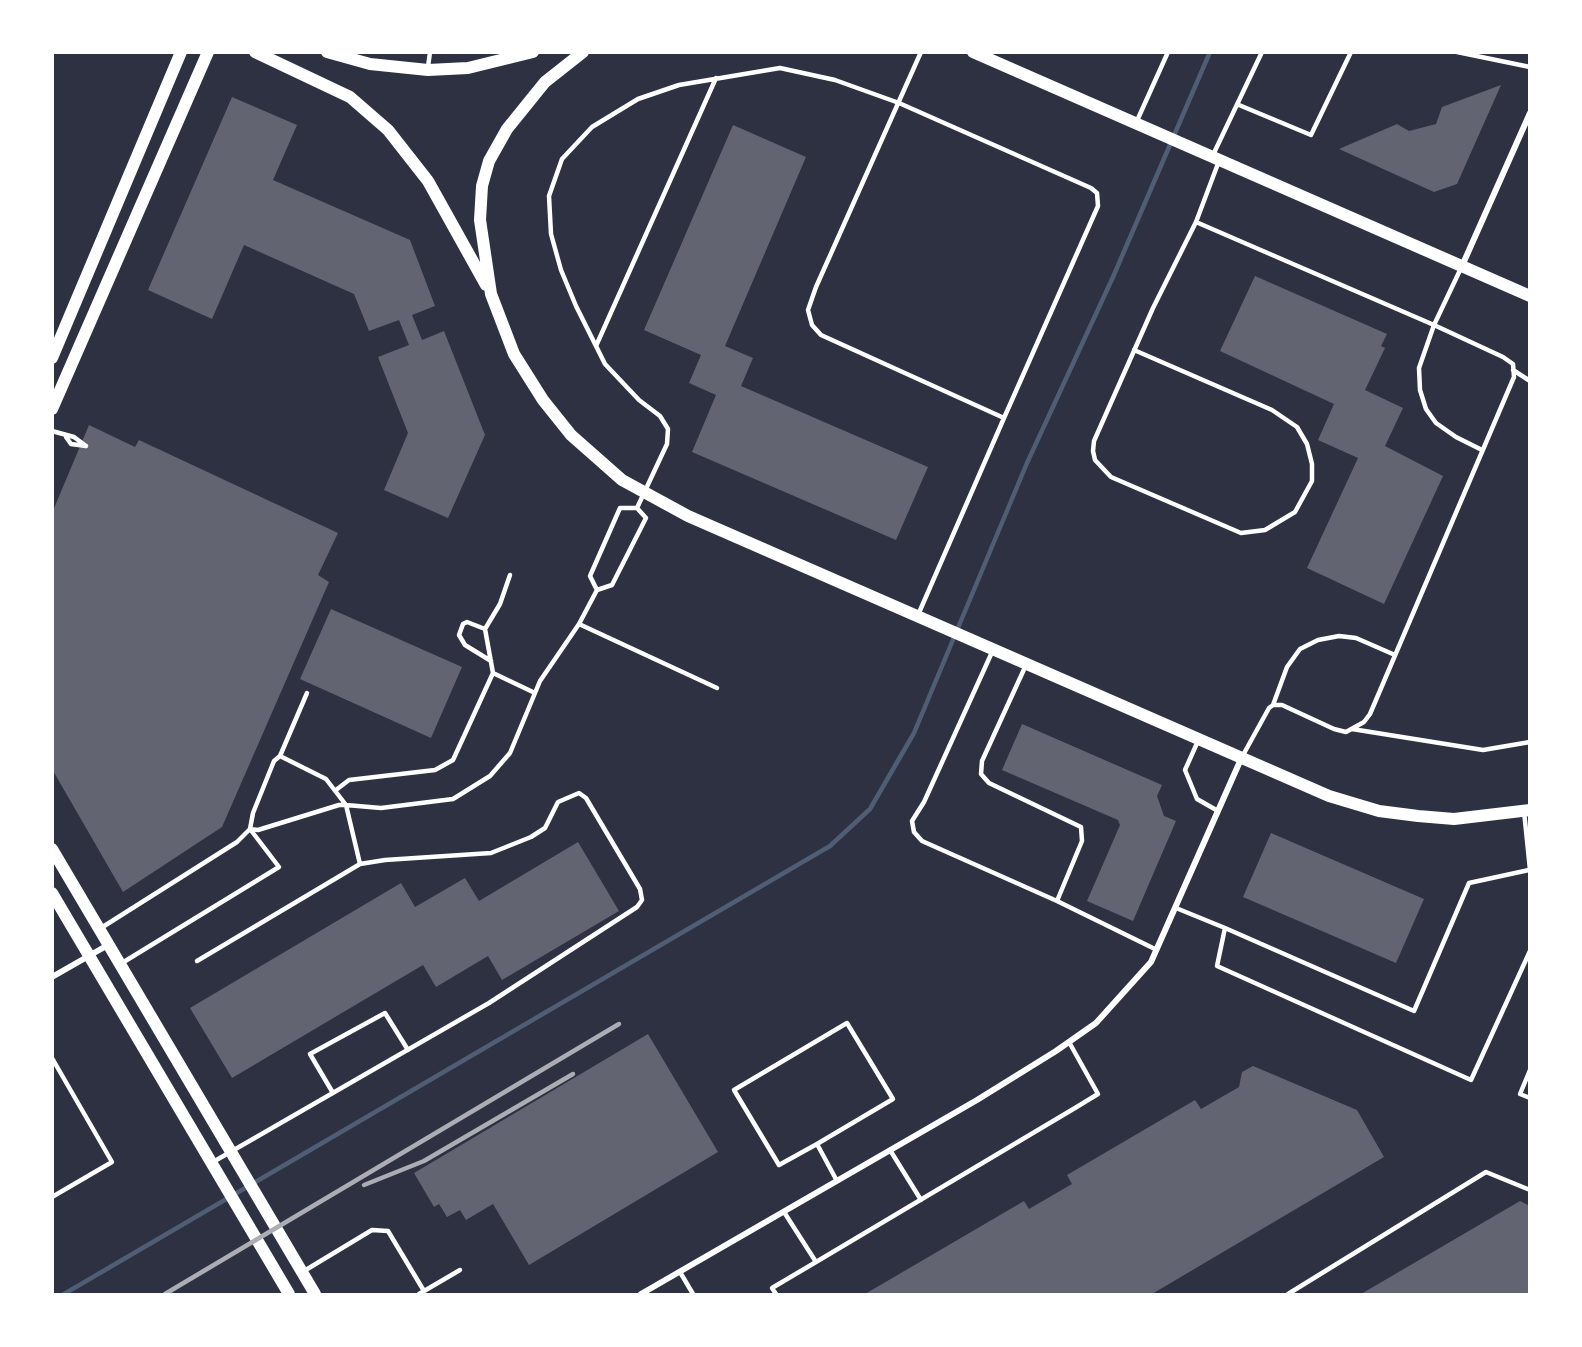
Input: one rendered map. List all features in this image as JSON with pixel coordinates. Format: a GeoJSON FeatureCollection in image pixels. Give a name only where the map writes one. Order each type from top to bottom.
{"type":"FeatureCollection","features":[{"type":"Feature","properties":{"kind":"main road"},"geometry":{"type":"LineString","coordinates":[[52,358],[181,52]]}},
{"type":"Feature","properties":{"kind":"main road"},"geometry":{"type":"LineString","coordinates":[[52,409],[208,52]]}},
{"type":"Feature","properties":{"kind":"main road"},"geometry":{"type":"LineString","coordinates":[[255,52],[350,97],[388,130],[428,181],[491,294],[514,354],[543,400],[571,435],[603,465],[643,494],[1329,796],[1379,811],[1454,819],[1527,811]]}},
{"type":"Feature","properties":{"kind":"main road"},"geometry":{"type":"LineString","coordinates":[[327,52],[370,64],[428,70],[468,68],[533,52]]}},
{"type":"Feature","properties":{"kind":"main road"},"geometry":{"type":"LineString","coordinates":[[491,294],[479,214],[482,186],[489,161],[507,129],[545,82],[583,52]]}},
{"type":"Feature","properties":{"kind":"main road"},"geometry":{"type":"LineString","coordinates":[[973,52],[1215,160],[1530,296]]}},
{"type":"Feature","properties":{"kind":"main road"},"geometry":{"type":"LineString","coordinates":[[52,849],[315,1294]]}},
{"type":"Feature","properties":{"kind":"main road"},"geometry":{"type":"LineString","coordinates":[[52,893],[289,1294]]}},
{"type":"Feature","properties":{"kind":"street"},"geometry":{"type":"LineString","coordinates":[[1462,266],[1530,113]]}},
{"type":"Feature","properties":{"kind":"street"},"geometry":{"type":"LineString","coordinates":[[641,1294],[890,1150],[1069,1042],[1103,1015],[1151,962],[1241,759]]}},
{"type":"Feature","properties":{"kind":"street"},"geometry":{"type":"LineString","coordinates":[[52,977],[108,945]]}},
{"type":"Feature","properties":{"kind":"lane"},"geometry":{"type":"LineString","coordinates":[[428,70],[430,52]]}},
{"type":"Feature","properties":{"kind":"lane"},"geometry":{"type":"LineString","coordinates":[[921,52],[808,310],[812,325],[821,334],[1004,418]]}},
{"type":"Feature","properties":{"kind":"lane"},"geometry":{"type":"LineString","coordinates":[[1136,123],[1168,52]]}},
{"type":"Feature","properties":{"kind":"lane"},"geometry":{"type":"LineString","coordinates":[[1134,350],[1272,410],[1297,427],[1307,444],[1312,464],[1312,481],[1294,512],[1265,530],[1241,533],[1111,477],[1102,469],[1093,452],[1094,441],[1134,350],[1196,222],[1230,117],[1239,105],[1262,52]]}},
{"type":"Feature","properties":{"kind":"lane"},"geometry":{"type":"LineString","coordinates":[[1239,105],[1311,135],[1351,52]]}},
{"type":"Feature","properties":{"kind":"lane"},"geometry":{"type":"LineString","coordinates":[[1457,52],[1530,67]]}},
{"type":"Feature","properties":{"kind":"lane"},"geometry":{"type":"LineString","coordinates":[[637,508],[667,444],[668,429],[660,416],[639,400],[605,364],[576,306],[551,234],[549,196],[562,159],[592,126],[638,99],[679,85],[716,78],[780,68],[835,80],[899,103],[1091,188],[1097,193],[1098,206],[1004,418],[922,617]]}},
{"type":"Feature","properties":{"kind":"lane"},"geometry":{"type":"LineString","coordinates":[[596,346],[716,78]]}},
{"type":"Feature","properties":{"kind":"lane"},"geometry":{"type":"LineString","coordinates":[[1196,222],[1434,325],[1503,357],[1513,364],[1514,377],[1370,714],[1364,722],[1346,732],[1334,729],[1282,705],[1273,705]]}},
{"type":"Feature","properties":{"kind":"lane"},"geometry":{"type":"LineString","coordinates":[[1462,266],[1434,325],[1419,368],[1420,390],[1426,410],[1436,423],[1456,437],[1482,450]]}},
{"type":"Feature","properties":{"kind":"lane"},"geometry":{"type":"LineString","coordinates":[[1513,370],[1530,381]]}},
{"type":"Feature","properties":{"kind":"lane"},"geometry":{"type":"LineString","coordinates":[[52,431],[66,437]]}},
{"type":"Feature","properties":{"kind":"lane"},"geometry":{"type":"LineString","coordinates":[[250,829],[258,830],[339,805],[381,808],[453,799],[467,792],[490,776],[510,753],[540,681],[579,624],[597,590],[612,585],[646,518],[637,508],[620,508],[590,576],[597,590]]}},
{"type":"Feature","properties":{"kind":"lane"},"geometry":{"type":"LineString","coordinates":[[336,790],[350,780],[444,767],[453,760],[493,673],[485,629],[500,604],[510,575]]}},
{"type":"Feature","properties":{"kind":"lane"},"geometry":{"type":"LineString","coordinates":[[485,629],[467,622],[463,624],[459,635],[465,645],[491,661]]}},
{"type":"Feature","properties":{"kind":"lane"},"geometry":{"type":"LineString","coordinates":[[579,624],[717,688]]}},
{"type":"Feature","properties":{"kind":"lane"},"geometry":{"type":"LineString","coordinates":[[1241,759],[1265,713],[1273,705],[1287,667],[1300,649],[1318,640],[1339,636],[1356,638],[1395,656]]}},
{"type":"Feature","properties":{"kind":"lane"},"geometry":{"type":"LineString","coordinates":[[993,649],[924,802],[912,821],[914,832],[922,842],[1057,901],[1157,950]]}},
{"type":"Feature","properties":{"kind":"lane"},"geometry":{"type":"LineString","coordinates":[[1027,663],[982,761],[981,774],[989,783],[1081,827],[1082,841],[1057,901]]}},
{"type":"Feature","properties":{"kind":"lane"},"geometry":{"type":"LineString","coordinates":[[493,673],[535,693]]}},
{"type":"Feature","properties":{"kind":"lane"},"geometry":{"type":"LineString","coordinates":[[99,929],[237,842],[250,829],[253,813],[274,761],[280,756],[307,693]]}},
{"type":"Feature","properties":{"kind":"lane"},"geometry":{"type":"LineString","coordinates":[[1352,729],[1483,750],[1530,742]]}},
{"type":"Feature","properties":{"kind":"lane"},"geometry":{"type":"LineString","coordinates":[[1198,740],[1185,770],[1197,799],[1218,811]]}},
{"type":"Feature","properties":{"kind":"lane"},"geometry":{"type":"LineString","coordinates":[[280,756],[326,779],[336,790],[346,805],[360,864]]}},
{"type":"Feature","properties":{"kind":"lane"},"geometry":{"type":"LineString","coordinates":[[197,961],[360,864],[385,860],[491,853],[531,837],[545,828],[558,802],[579,793],[586,798],[640,889],[642,900],[637,907],[489,1003],[211,1164]]}},
{"type":"Feature","properties":{"kind":"lane"},"geometry":{"type":"LineString","coordinates":[[1176,908],[1414,1011],[1469,883],[1529,870],[1527,811]]}},
{"type":"Feature","properties":{"kind":"lane"},"geometry":{"type":"LineString","coordinates":[[120,964],[279,867],[250,829]]}},
{"type":"Feature","properties":{"kind":"lane"},"geometry":{"type":"LineString","coordinates":[[1225,928],[1217,966],[1471,1080],[1530,951]]}},
{"type":"Feature","properties":{"kind":"lane"},"geometry":{"type":"LineString","coordinates":[[333,1093],[310,1054],[385,1013],[408,1050]]}},
{"type":"Feature","properties":{"kind":"lane"},"geometry":{"type":"LineString","coordinates":[[847,1023],[893,1099],[817,1144],[778,1165],[734,1090],[847,1023]]}},
{"type":"Feature","properties":{"kind":"lane"},"geometry":{"type":"LineString","coordinates":[[776,1294],[772,1288],[1098,1095],[1069,1042]]}},
{"type":"Feature","properties":{"kind":"lane"},"geometry":{"type":"LineString","coordinates":[[52,1058],[112,1162],[52,1197]]}},
{"type":"Feature","properties":{"kind":"lane"},"geometry":{"type":"LineString","coordinates":[[1530,1070],[1520,1094],[1530,1098]]}},
{"type":"Feature","properties":{"kind":"lane"},"geometry":{"type":"LineString","coordinates":[[817,1144],[837,1181]]}},
{"type":"Feature","properties":{"kind":"lane"},"geometry":{"type":"LineString","coordinates":[[890,1150],[921,1200]]}},
{"type":"Feature","properties":{"kind":"lane"},"geometry":{"type":"LineString","coordinates":[[1288,1294],[1486,1172],[1530,1190]]}},
{"type":"Feature","properties":{"kind":"lane"},"geometry":{"type":"LineString","coordinates":[[784,1212],[816,1262]]}},
{"type":"Feature","properties":{"kind":"lane"},"geometry":{"type":"LineString","coordinates":[[302,1272],[372,1230],[388,1231],[421,1293],[460,1270]]}},
{"type":"Feature","properties":{"kind":"lane"},"geometry":{"type":"LineString","coordinates":[[680,1272],[693,1294]]}},
{"type":"Feature","properties":{"kind":"building"},"geometry":{"type":"Polygon","coordinates":[[[1501,85],[1457,184],[1434,192],[1339,149],[1397,124],[1409,131],[1436,124],[1442,107],[1501,85]]]}},
{"type":"Feature","properties":{"kind":"building"},"geometry":{"type":"Polygon","coordinates":[[[232,97],[297,125],[273,180],[410,240],[435,306],[412,315],[422,340],[444,331],[485,435],[448,518],[384,490],[408,433],[378,357],[409,345],[399,320],[369,331],[354,294],[244,245],[212,319],[148,290],[232,97]]]}},
{"type":"Feature","properties":{"kind":"building"},"geometry":{"type":"Polygon","coordinates":[[[733,125],[806,157],[725,346],[753,358],[741,386],[928,467],[896,540],[692,452],[716,395],[689,383],[701,355],[644,330],[733,125]]]}},
{"type":"Feature","properties":{"kind":"building"},"geometry":{"type":"Polygon","coordinates":[[[1255,276],[1387,334],[1381,346],[1385,348],[1365,390],[1403,408],[1385,446],[1443,476],[1384,604],[1307,568],[1358,458],[1318,440],[1334,404],[1220,351],[1255,276]]]}},
{"type":"Feature","properties":{"kind":"building"},"geometry":{"type":"Polygon","coordinates":[[[89,425],[135,447],[139,440],[338,533],[318,575],[329,582],[222,827],[123,892],[52,769],[52,513],[89,425]]]}},
{"type":"Feature","properties":{"kind":"building"},"geometry":{"type":"Polygon","coordinates":[[[331,609],[462,667],[431,738],[300,679],[331,609]]]}},
{"type":"Feature","properties":{"kind":"building"},"geometry":{"type":"Polygon","coordinates":[[[1022,724],[1162,785],[1157,796],[1164,816],[1176,821],[1133,921],[1087,901],[1120,825],[1118,820],[1002,770],[1022,724]]]}},
{"type":"Feature","properties":{"kind":"building"},"geometry":{"type":"Polygon","coordinates":[[[1271,833],[1424,899],[1396,963],[1243,897],[1271,833]]]}},
{"type":"Feature","properties":{"kind":"building"},"geometry":{"type":"Polygon","coordinates":[[[578,842],[619,911],[502,980],[488,956],[436,987],[423,965],[232,1078],[190,1008],[401,883],[415,907],[465,878],[479,901],[578,842]]]}},
{"type":"Feature","properties":{"kind":"building"},"geometry":{"type":"Polygon","coordinates":[[[648,1034],[718,1152],[529,1265],[493,1204],[466,1220],[460,1210],[447,1217],[439,1204],[434,1207],[414,1173],[648,1034]]]}},
{"type":"Feature","properties":{"kind":"building"},"geometry":{"type":"Polygon","coordinates":[[[1253,1066],[1357,1110],[1384,1157],[1152,1294],[865,1294],[1024,1201],[1029,1209],[1072,1184],[1067,1175],[1195,1100],[1201,1109],[1239,1087],[1242,1072],[1253,1066]]]}},
{"type":"Feature","properties":{"kind":"building"},"geometry":{"type":"Polygon","coordinates":[[[1520,1201],[1530,1206],[1530,1294],[1361,1294],[1520,1201]]]}},
{"type":"Feature","properties":{"kind":"waterway"},"geometry":{"type":"LineString","coordinates":[[64,1294],[830,846],[870,809],[914,733],[1027,463],[1113,277],[1210,52]]}},
{"type":"Feature","properties":{"kind":"railway"},"geometry":{"type":"LineString","coordinates":[[165,1294],[619,1024]]}},
{"type":"Feature","properties":{"kind":"railway"},"geometry":{"type":"LineString","coordinates":[[364,1185],[424,1161],[573,1074]]}}]}
